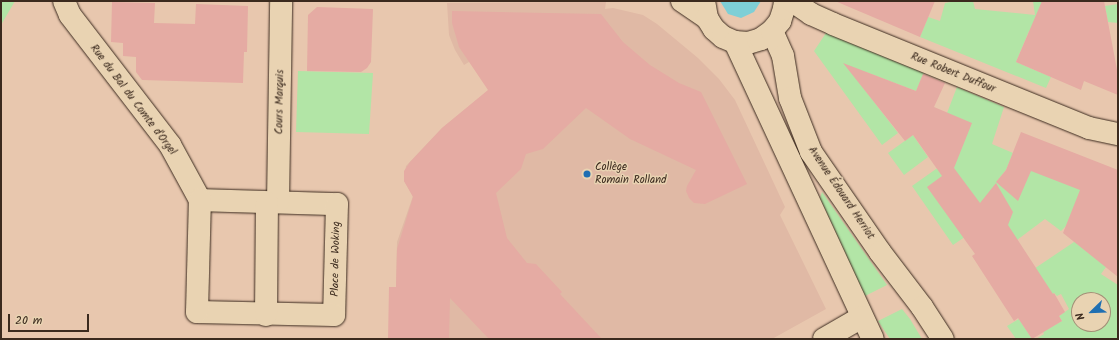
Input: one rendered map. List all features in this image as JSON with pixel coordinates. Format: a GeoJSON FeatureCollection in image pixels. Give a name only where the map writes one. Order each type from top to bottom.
{"type":"FeatureCollection","features":[{"type":"Feature","properties":{"kind":"street","name":"Rue du Bal du Comte d'Orgel"},"geometry":{"type":"LineString","coordinates":[[64,1],[70,15],[170,145],[200,200]]}},
{"type":"Feature","properties":{"kind":"street","name":"Cours Marquis"},"geometry":{"type":"LineString","coordinates":[[273,202],[282,1]]}},
{"type":"Feature","properties":{"kind":"street"},"geometry":{"type":"LineString","coordinates":[[682,1],[705,10],[714,29],[723,37],[735,42],[748,43],[761,39],[772,31],[780,21],[785,1]]}},
{"type":"Feature","properties":{"kind":"street","name":"Rue Robert Duffour"},"geometry":{"type":"LineString","coordinates":[[792,1],[811,14],[833,24],[1089,128],[1118,134]]}},
{"type":"Feature","properties":{"kind":"street","name":"Avenue Édouard Herriot"},"geometry":{"type":"LineString","coordinates":[[772,31],[783,56],[790,98],[811,152],[880,252],[922,307],[943,339]]}},
{"type":"Feature","properties":{"kind":"street"},"geometry":{"type":"LineString","coordinates":[[735,42],[873,339]]}},
{"type":"Feature","properties":{"kind":"street","name":"Place de Woking"},"geometry":{"type":"LineString","coordinates":[[200,200],[273,202],[337,204],[334,315],[266,315],[197,312],[200,200]]}},
{"type":"Feature","properties":{"kind":"street"},"geometry":{"type":"LineString","coordinates":[[266,315],[273,202]]}},
{"type":"Feature","properties":{"kind":"street"},"geometry":{"type":"LineString","coordinates":[[824,339],[862,317]]}},
{"type":"Feature","properties":{"kind":"shaded area","name":"Collège Romain Rolland"},"geometry":{"type":"Polygon","coordinates":[[[606,2],[605,9],[613,8],[643,15],[657,24],[698,58],[719,79],[735,100],[785,207],[780,215],[826,309],[772,339],[389,339],[389,287],[396,287],[397,242],[413,196],[404,181],[406,166],[442,128],[532,55],[495,46],[464,65],[455,50],[449,35],[447,3],[606,2]]]}},
{"type":"Feature","properties":{"kind":"green space"},"geometry":{"type":"Polygon","coordinates":[[[1,1],[15,1],[1,25],[1,1]]]}},
{"type":"Feature","properties":{"kind":"green space"},"geometry":{"type":"Polygon","coordinates":[[[973,1],[975,9],[1035,15],[1033,1],[1068,1],[1049,39],[1029,31],[1016,62],[1051,77],[1046,88],[920,37],[928,17],[940,21],[945,3],[973,1]]]}},
{"type":"Feature","properties":{"kind":"green space"},"geometry":{"type":"Polygon","coordinates":[[[1118,4],[1118,23],[1108,22],[1105,6],[1118,4]]]}},
{"type":"Feature","properties":{"kind":"green space"},"geometry":{"type":"Polygon","coordinates":[[[826,33],[924,73],[916,91],[866,72],[858,81],[898,133],[882,145],[814,51],[826,33]]]}},
{"type":"Feature","properties":{"kind":"green space"},"geometry":{"type":"Polygon","coordinates":[[[298,71],[373,73],[369,134],[296,132],[298,71]]]}},
{"type":"Feature","properties":{"kind":"green space"},"geometry":{"type":"Polygon","coordinates":[[[957,87],[1004,107],[992,144],[1013,153],[1006,170],[997,181],[1032,169],[1081,189],[1106,267],[1101,274],[1118,285],[1118,339],[1036,339],[1044,334],[1041,327],[1050,321],[1053,326],[1062,321],[1059,316],[1069,309],[1061,294],[1057,296],[1054,293],[1050,296],[1010,285],[1074,242],[1066,226],[1061,231],[1045,219],[1017,240],[997,215],[953,245],[912,186],[960,152],[947,113],[957,87]]]}},
{"type":"Feature","properties":{"kind":"green space"},"geometry":{"type":"Polygon","coordinates":[[[913,135],[928,157],[904,175],[888,153],[913,135]]]}},
{"type":"Feature","properties":{"kind":"green space"},"geometry":{"type":"Polygon","coordinates":[[[822,192],[887,285],[865,296],[820,198],[822,192]]]}},
{"type":"Feature","properties":{"kind":"green space"},"geometry":{"type":"Polygon","coordinates":[[[902,309],[922,339],[890,339],[878,321],[902,309]]]}},
{"type":"Feature","properties":{"kind":"green space"},"geometry":{"type":"Polygon","coordinates":[[[1019,319],[1032,339],[1016,339],[1007,326],[1019,319]]]}},
{"type":"Feature","properties":{"kind":"water"},"geometry":{"type":"Polygon","coordinates":[[[720,1],[761,1],[754,12],[741,18],[728,14],[720,1]]]}},
{"type":"Feature","properties":{"kind":"building"},"geometry":{"type":"Polygon","coordinates":[[[835,1],[935,1],[920,37],[835,1]]]}},
{"type":"Feature","properties":{"kind":"building"},"geometry":{"type":"Polygon","coordinates":[[[1042,1],[1104,1],[1118,75],[1118,95],[1084,81],[1081,90],[1016,62],[1042,1]]]}},
{"type":"Feature","properties":{"kind":"building"},"geometry":{"type":"Polygon","coordinates":[[[112,2],[155,3],[154,23],[195,24],[196,4],[248,6],[247,52],[244,52],[243,83],[142,80],[136,72],[136,57],[123,56],[123,43],[111,42],[112,2]]]}},
{"type":"Feature","properties":{"kind":"building"},"geometry":{"type":"Polygon","coordinates":[[[317,7],[373,9],[371,62],[367,68],[361,72],[307,71],[308,15],[317,7]]]}},
{"type":"Feature","properties":{"kind":"building"},"geometry":{"type":"Polygon","coordinates":[[[452,11],[601,14],[623,42],[650,65],[679,83],[701,92],[747,184],[705,204],[694,203],[689,198],[686,191],[687,186],[696,170],[630,139],[586,108],[543,149],[526,154],[521,169],[496,193],[507,238],[527,263],[536,264],[562,292],[560,294],[602,339],[489,339],[450,298],[449,339],[388,339],[389,287],[396,287],[397,249],[413,197],[404,181],[404,171],[410,162],[442,128],[488,90],[459,47],[452,23],[452,11]]]}},
{"type":"Feature","properties":{"kind":"building"},"geometry":{"type":"Polygon","coordinates":[[[843,63],[916,91],[923,74],[945,83],[934,107],[972,123],[954,168],[980,203],[996,183],[1013,212],[1008,225],[1053,294],[1054,293],[1065,312],[1059,316],[1062,321],[1032,339],[1018,318],[1014,321],[972,256],[975,254],[927,187],[942,176],[913,135],[905,141],[843,63]]]}},
{"type":"Feature","properties":{"kind":"building"},"geometry":{"type":"Polygon","coordinates":[[[1021,132],[1118,170],[1118,277],[1063,233],[1080,190],[1031,171],[1018,201],[996,182],[1006,170],[1021,132]]]}},
{"type":"Feature","properties":{"kind":"place","name":"Collège Romain Rolland"},"geometry":{"type":"Point","coordinates":[587,174]}}]}
